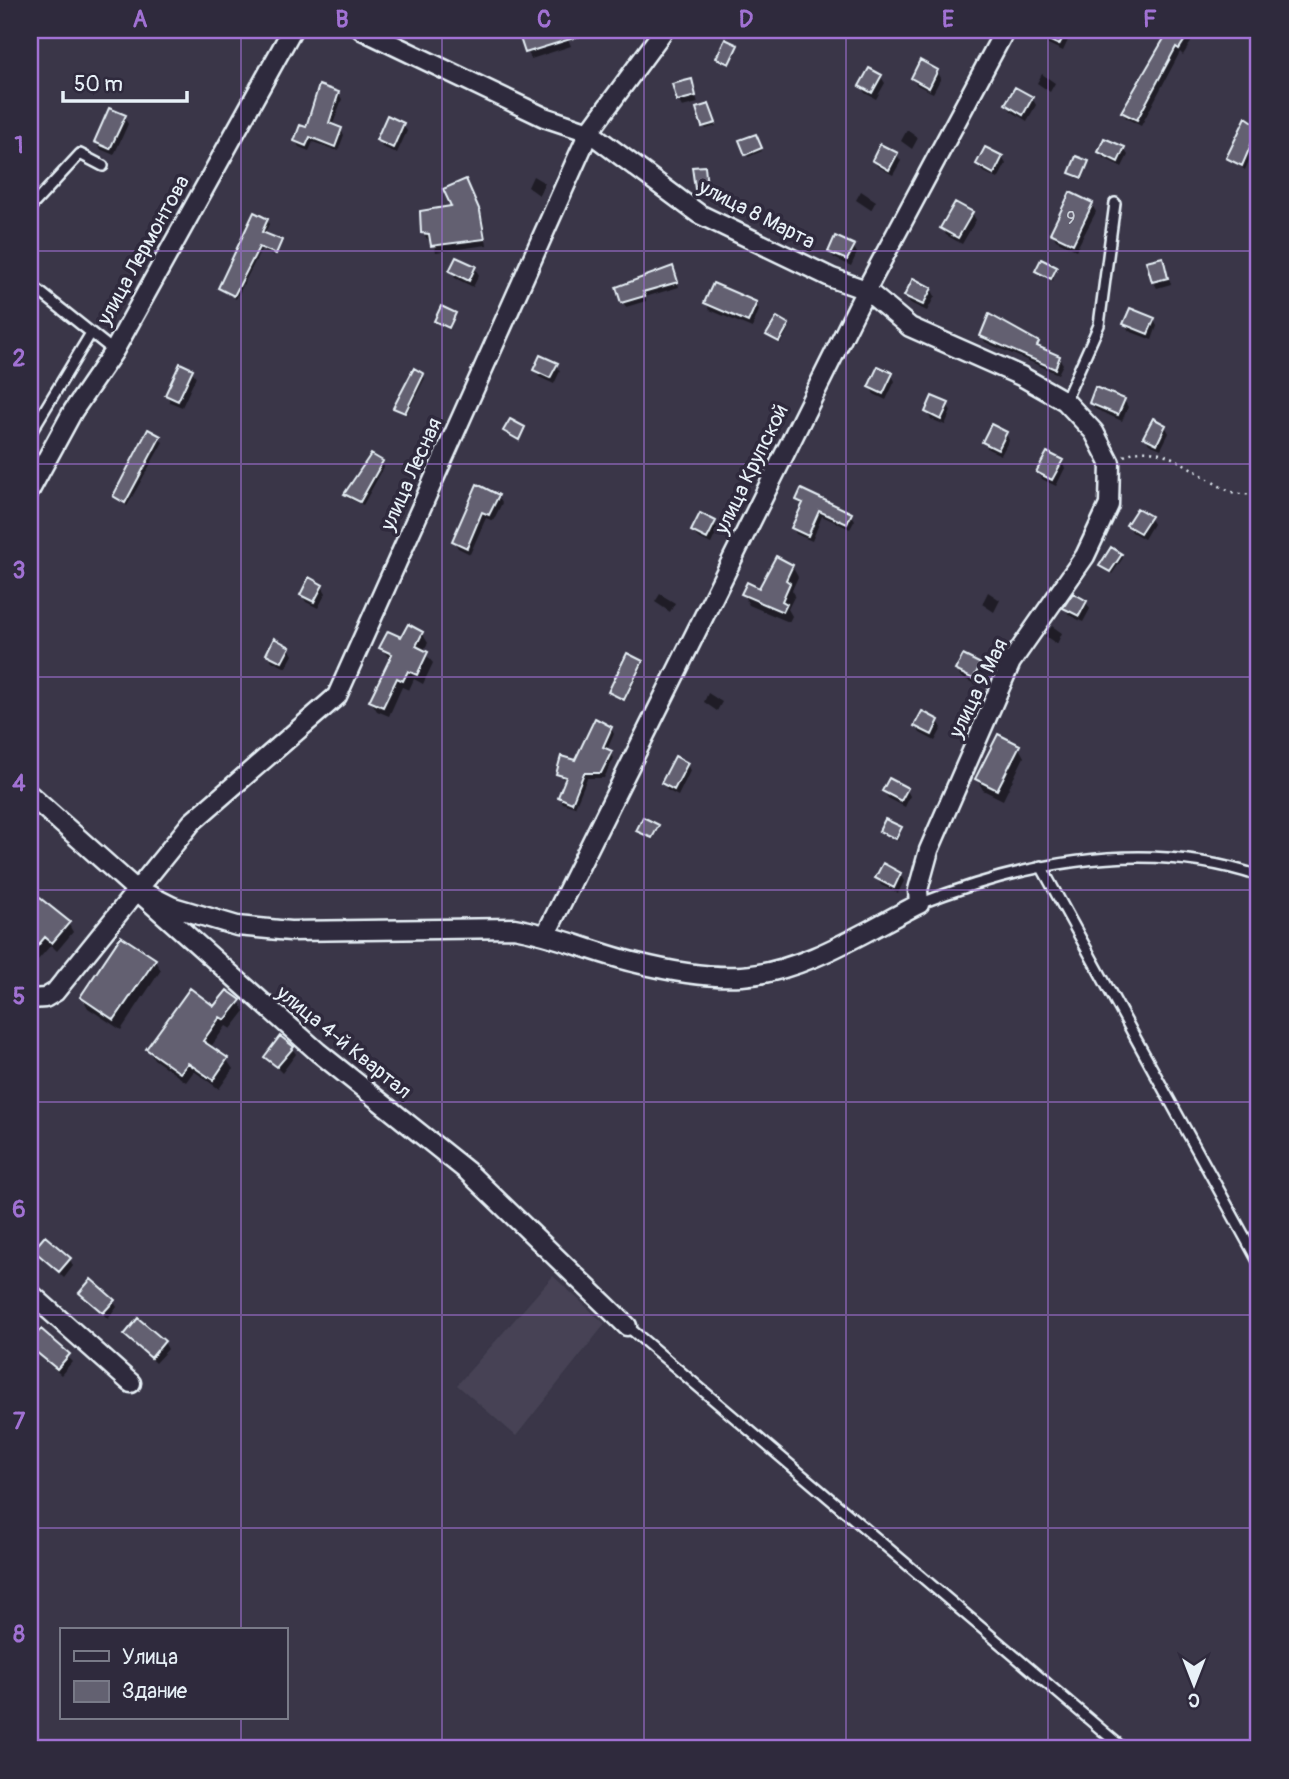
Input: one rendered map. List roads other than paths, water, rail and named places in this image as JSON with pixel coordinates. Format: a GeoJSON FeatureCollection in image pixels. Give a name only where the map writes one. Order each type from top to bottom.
{"type":"FeatureCollection","features":[{"type":"Feature","properties":{"kind":"street","name":"улица Лермонтова"},"geometry":{"type":"LineString","coordinates":[[30,490],[73,411],[114,351],[292,30]]}},
{"type":"Feature","properties":{"kind":"street","name":"улица 8 Марта"},"geometry":{"type":"LineString","coordinates":[[362,30],[544,117],[589,132],[699,214],[832,278],[866,290],[909,327],[1020,376],[1065,401],[1094,432],[1111,463]]}},
{"type":"Feature","properties":{"kind":"street","name":"улица Лесная"},"geometry":{"type":"LineString","coordinates":[[30,999],[45,998],[55,992],[137,889],[209,806],[274,754],[337,696],[589,132],[664,30]]}},
{"type":"Feature","properties":{"kind":"street","name":"улица Крупской"},"geometry":{"type":"LineString","coordinates":[[546,934],[866,290],[1005,30]]}},
{"type":"Feature","properties":{"kind":"street","name":"улица 9 Мая"},"geometry":{"type":"LineString","coordinates":[[919,904],[918,890],[929,850],[1011,662],[1085,556],[1109,505],[1111,463]]}},
{"type":"Feature","properties":{"kind":"street","name":"улица 4-й Квартал"},"geometry":{"type":"LineString","coordinates":[[30,795],[317,1052],[467,1171],[627,1326]]}},
{"type":"Feature","properties":{"kind":"street"},"geometry":{"type":"LineString","coordinates":[[137,889],[173,907],[237,926],[290,931],[514,928],[546,934],[637,963],[743,976],[803,960],[919,904]]}},
{"type":"Feature","properties":{"kind":"street"},"geometry":{"type":"LineString","coordinates":[[30,1293],[131,1383]]}},
{"type":"Feature","properties":{"kind":"lane"},"geometry":{"type":"LineString","coordinates":[[30,208],[80,154],[103,166]]}},
{"type":"Feature","properties":{"kind":"lane"},"geometry":{"type":"LineString","coordinates":[[1065,401],[1099,325],[1115,204]]}},
{"type":"Feature","properties":{"kind":"lane"},"geometry":{"type":"LineString","coordinates":[[30,284],[114,351]]}},
{"type":"Feature","properties":{"kind":"lane"},"geometry":{"type":"LineString","coordinates":[[30,434],[91,333]]}},
{"type":"Feature","properties":{"kind":"lane"},"geometry":{"type":"LineString","coordinates":[[919,904],[982,882],[1041,866],[1090,858],[1172,860],[1224,867],[1259,876]]}},
{"type":"Feature","properties":{"kind":"lane"},"geometry":{"type":"LineString","coordinates":[[1041,866],[1259,1263]]}},
{"type":"Feature","properties":{"kind":"lane"},"geometry":{"type":"LineString","coordinates":[[627,1326],[1124,1749]]}}]}
